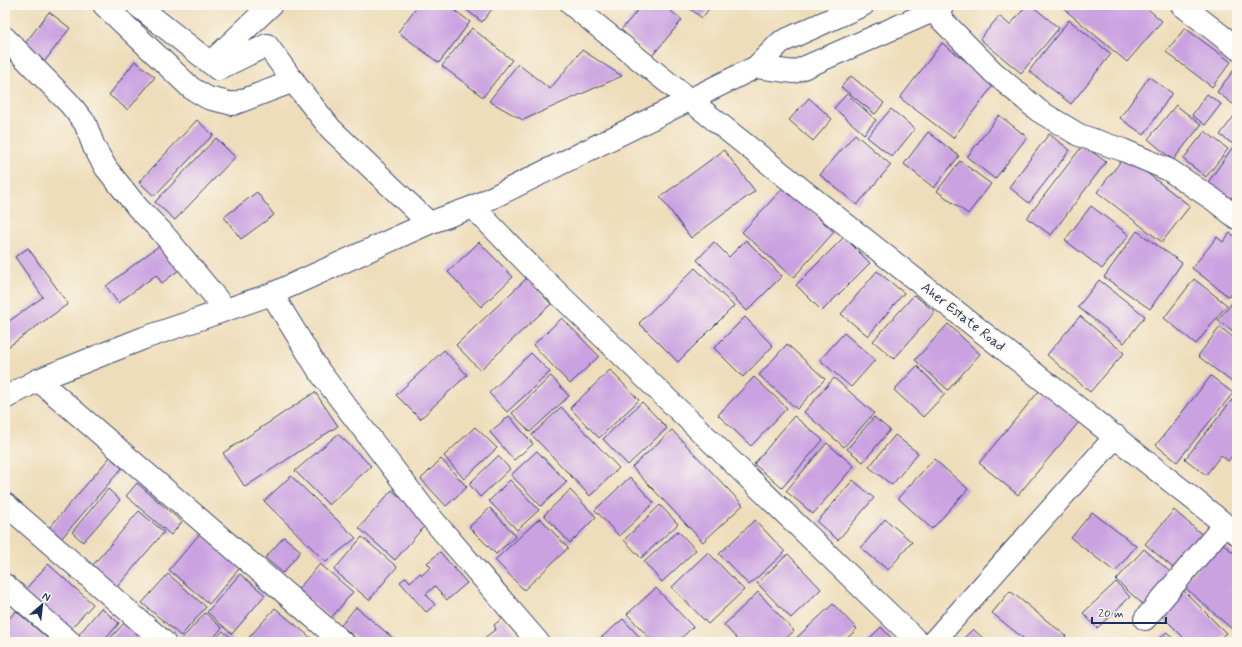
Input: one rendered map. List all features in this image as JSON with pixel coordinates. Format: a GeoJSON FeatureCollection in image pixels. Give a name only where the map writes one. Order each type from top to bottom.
{"type":"FeatureCollection","features":[{"type":"Feature","properties":{"kind":"street"},"geometry":{"type":"LineString","coordinates":[[104,5],[191,88],[208,98],[233,104],[294,81]]}},
{"type":"Feature","properties":{"kind":"street"},"geometry":{"type":"LineString","coordinates":[[137,5],[218,69],[267,45],[331,129],[428,223]]}},
{"type":"Feature","properties":{"kind":"street"},"geometry":{"type":"LineString","coordinates":[[210,63],[270,5]]}},
{"type":"Feature","properties":{"kind":"street","name":"Aher Estate Road"},"geometry":{"type":"LineString","coordinates":[[572,5],[689,101],[1116,436],[1231,529]]}},
{"type":"Feature","properties":{"kind":"street"},"geometry":{"type":"LineString","coordinates":[[5,398],[38,380],[144,338],[272,294],[428,223],[473,207],[634,126],[689,101],[756,67],[780,42],[863,5]]}},
{"type":"Feature","properties":{"kind":"street"},"geometry":{"type":"LineString","coordinates":[[1182,5],[1237,48]]}},
{"type":"Feature","properties":{"kind":"street"},"geometry":{"type":"LineString","coordinates":[[756,67],[794,72],[934,7],[993,72],[1038,111],[1079,135],[1123,150],[1169,170],[1214,200],[1237,218]]}},
{"type":"Feature","properties":{"kind":"street"},"geometry":{"type":"LineString","coordinates":[[5,38],[69,103],[85,123],[94,147],[106,168],[138,208],[161,231],[226,310]]}},
{"type":"Feature","properties":{"kind":"street"},"geometry":{"type":"LineString","coordinates":[[473,207],[539,275],[918,642]]}},
{"type":"Feature","properties":{"kind":"street"},"geometry":{"type":"LineString","coordinates":[[272,294],[318,371],[422,507],[538,642]]}},
{"type":"Feature","properties":{"kind":"street"},"geometry":{"type":"LineString","coordinates":[[38,380],[342,642]]}},
{"type":"Feature","properties":{"kind":"street"},"geometry":{"type":"LineString","coordinates":[[933,642],[1116,436]]}},
{"type":"Feature","properties":{"kind":"street"},"geometry":{"type":"LineString","coordinates":[[5,504],[164,642]]}},
{"type":"Feature","properties":{"kind":"street"},"geometry":{"type":"LineString","coordinates":[[1145,619],[1231,529]]}},
{"type":"Feature","properties":{"kind":"street"},"geometry":{"type":"LineString","coordinates":[[5,585],[70,642]]}},
{"type":"Feature","properties":{"kind":"building"},"geometry":{"type":"Polygon","coordinates":[[[418,5],[448,5],[470,22],[439,63],[398,32],[418,5]]]}},
{"type":"Feature","properties":{"kind":"building"},"geometry":{"type":"Polygon","coordinates":[[[460,5],[495,5],[482,22],[460,5]]]}},
{"type":"Feature","properties":{"kind":"building"},"geometry":{"type":"Polygon","coordinates":[[[642,5],[664,5],[682,20],[652,56],[621,30],[642,5]]]}},
{"type":"Feature","properties":{"kind":"building"},"geometry":{"type":"Polygon","coordinates":[[[669,5],[678,5],[675,9],[669,5]]]}},
{"type":"Feature","properties":{"kind":"building"},"geometry":{"type":"Polygon","coordinates":[[[685,5],[712,5],[702,18],[685,5]]]}},
{"type":"Feature","properties":{"kind":"building"},"geometry":{"type":"Polygon","coordinates":[[[1027,5],[1031,5],[1059,28],[1021,73],[980,39],[999,16],[1010,25],[1027,5]]]}},
{"type":"Feature","properties":{"kind":"building"},"geometry":{"type":"Polygon","coordinates":[[[1067,5],[1143,5],[1162,21],[1127,62],[1064,9],[1067,5]]]}},
{"type":"Feature","properties":{"kind":"building"},"geometry":{"type":"Polygon","coordinates":[[[49,12],[70,28],[44,62],[23,46],[49,12]]]}},
{"type":"Feature","properties":{"kind":"building"},"geometry":{"type":"Polygon","coordinates":[[[1069,20],[1111,54],[1071,104],[1029,71],[1069,20]]]}},
{"type":"Feature","properties":{"kind":"building"},"geometry":{"type":"Polygon","coordinates":[[[472,28],[512,60],[483,97],[442,66],[472,28]]]}},
{"type":"Feature","properties":{"kind":"building"},"geometry":{"type":"Polygon","coordinates":[[[1185,28],[1231,62],[1212,87],[1166,52],[1185,28]]]}},
{"type":"Feature","properties":{"kind":"building"},"geometry":{"type":"Polygon","coordinates":[[[942,43],[995,83],[953,138],[900,98],[942,43]]]}},
{"type":"Feature","properties":{"kind":"building"},"geometry":{"type":"Polygon","coordinates":[[[582,50],[622,76],[523,120],[489,101],[518,64],[550,89],[582,50]]]}},
{"type":"Feature","properties":{"kind":"building"},"geometry":{"type":"Polygon","coordinates":[[[135,61],[155,77],[128,110],[109,95],[135,61]]]}},
{"type":"Feature","properties":{"kind":"building"},"geometry":{"type":"Polygon","coordinates":[[[1236,67],[1237,68],[1237,107],[1217,92],[1236,67]]]}},
{"type":"Feature","properties":{"kind":"building"},"geometry":{"type":"Polygon","coordinates":[[[851,76],[884,103],[875,114],[841,87],[851,76]]]}},
{"type":"Feature","properties":{"kind":"building"},"geometry":{"type":"Polygon","coordinates":[[[1149,77],[1172,93],[1144,135],[1120,118],[1149,77]]]}},
{"type":"Feature","properties":{"kind":"building"},"geometry":{"type":"Polygon","coordinates":[[[847,94],[876,120],[864,134],[834,108],[847,94]]]}},
{"type":"Feature","properties":{"kind":"building"},"geometry":{"type":"Polygon","coordinates":[[[1207,94],[1221,104],[1205,125],[1192,115],[1207,94]]]}},
{"type":"Feature","properties":{"kind":"building"},"geometry":{"type":"Polygon","coordinates":[[[809,98],[832,119],[813,141],[789,120],[809,98]]]}},
{"type":"Feature","properties":{"kind":"building"},"geometry":{"type":"Polygon","coordinates":[[[1176,105],[1201,125],[1173,160],[1148,139],[1176,105]]]}},
{"type":"Feature","properties":{"kind":"building"},"geometry":{"type":"Polygon","coordinates":[[[891,109],[915,129],[892,157],[867,137],[891,109]]]}},
{"type":"Feature","properties":{"kind":"building"},"geometry":{"type":"Polygon","coordinates":[[[999,115],[1027,137],[995,179],[967,157],[999,115]]]}},
{"type":"Feature","properties":{"kind":"building"},"geometry":{"type":"Polygon","coordinates":[[[1234,116],[1237,118],[1237,138],[1233,144],[1220,135],[1234,116]]]}},
{"type":"Feature","properties":{"kind":"building"},"geometry":{"type":"Polygon","coordinates":[[[197,120],[213,135],[154,196],[139,182],[197,120]]]}},
{"type":"Feature","properties":{"kind":"building"},"geometry":{"type":"Polygon","coordinates":[[[1205,131],[1228,149],[1206,177],[1183,159],[1205,131]]]}},
{"type":"Feature","properties":{"kind":"building"},"geometry":{"type":"Polygon","coordinates":[[[928,132],[959,156],[934,188],[904,164],[928,132]]]}},
{"type":"Feature","properties":{"kind":"building"},"geometry":{"type":"Polygon","coordinates":[[[855,134],[891,165],[857,205],[820,175],[855,134]]]}},
{"type":"Feature","properties":{"kind":"building"},"geometry":{"type":"Polygon","coordinates":[[[1049,134],[1070,150],[1029,203],[1009,187],[1049,134]]]}},
{"type":"Feature","properties":{"kind":"building"},"geometry":{"type":"Polygon","coordinates":[[[216,138],[235,157],[175,220],[155,202],[216,138]]]}},
{"type":"Feature","properties":{"kind":"building"},"geometry":{"type":"Polygon","coordinates":[[[1235,144],[1237,146],[1237,190],[1229,201],[1206,185],[1235,144]]]}},
{"type":"Feature","properties":{"kind":"building"},"geometry":{"type":"Polygon","coordinates":[[[1083,145],[1106,162],[1051,235],[1027,218],[1083,145]]]}},
{"type":"Feature","properties":{"kind":"building"},"geometry":{"type":"Polygon","coordinates":[[[724,150],[755,191],[691,238],[660,197],[724,150]]]}},
{"type":"Feature","properties":{"kind":"building"},"geometry":{"type":"Polygon","coordinates":[[[1125,156],[1190,206],[1162,242],[1097,192],[1125,156]]]}},
{"type":"Feature","properties":{"kind":"building"},"geometry":{"type":"Polygon","coordinates":[[[960,161],[991,184],[968,214],[937,191],[960,161]]]}},
{"type":"Feature","properties":{"kind":"building"},"geometry":{"type":"Polygon","coordinates":[[[784,187],[834,232],[793,278],[742,232],[784,187]]]}},
{"type":"Feature","properties":{"kind":"building"},"geometry":{"type":"Polygon","coordinates":[[[257,192],[274,215],[241,239],[224,217],[257,192]]]}},
{"type":"Feature","properties":{"kind":"building"},"geometry":{"type":"Polygon","coordinates":[[[1091,206],[1129,235],[1102,269],[1065,240],[1091,206]]]}},
{"type":"Feature","properties":{"kind":"building"},"geometry":{"type":"Polygon","coordinates":[[[1137,231],[1182,263],[1150,309],[1104,277],[1137,231]]]}},
{"type":"Feature","properties":{"kind":"building"},"geometry":{"type":"Polygon","coordinates":[[[1230,233],[1237,238],[1237,286],[1229,297],[1192,268],[1217,237],[1223,242],[1230,233]]]}},
{"type":"Feature","properties":{"kind":"building"},"geometry":{"type":"Polygon","coordinates":[[[844,237],[870,263],[822,311],[796,285],[844,237]]]}},
{"type":"Feature","properties":{"kind":"building"},"geometry":{"type":"Polygon","coordinates":[[[746,240],[782,276],[747,311],[697,260],[714,242],[729,257],[746,240]]]}},
{"type":"Feature","properties":{"kind":"building"},"geometry":{"type":"Polygon","coordinates":[[[479,242],[513,277],[481,307],[448,272],[479,242]]]}},
{"type":"Feature","properties":{"kind":"building"},"geometry":{"type":"Polygon","coordinates":[[[160,245],[179,270],[162,283],[156,275],[118,303],[106,286],[160,245]]]}},
{"type":"Feature","properties":{"kind":"building"},"geometry":{"type":"Polygon","coordinates":[[[28,248],[68,304],[5,349],[5,324],[43,297],[15,257],[28,248]]]}},
{"type":"Feature","properties":{"kind":"building"},"geometry":{"type":"Polygon","coordinates":[[[695,268],[734,306],[678,362],[639,323],[695,268]]]}},
{"type":"Feature","properties":{"kind":"building"},"geometry":{"type":"Polygon","coordinates":[[[877,271],[904,293],[868,336],[841,314],[877,271]]]}},
{"type":"Feature","properties":{"kind":"building"},"geometry":{"type":"Polygon","coordinates":[[[527,278],[551,304],[480,370],[456,345],[527,278]]]}},
{"type":"Feature","properties":{"kind":"building"},"geometry":{"type":"Polygon","coordinates":[[[1194,279],[1227,305],[1196,344],[1164,318],[1194,279]]]}},
{"type":"Feature","properties":{"kind":"building"},"geometry":{"type":"Polygon","coordinates":[[[1099,280],[1145,316],[1124,343],[1078,307],[1099,280]]]}},
{"type":"Feature","properties":{"kind":"building"},"geometry":{"type":"Polygon","coordinates":[[[914,295],[935,312],[894,359],[873,341],[914,295]]]}},
{"type":"Feature","properties":{"kind":"building"},"geometry":{"type":"Polygon","coordinates":[[[1237,297],[1237,334],[1218,320],[1237,297]]]}},
{"type":"Feature","properties":{"kind":"building"},"geometry":{"type":"Polygon","coordinates":[[[1080,316],[1124,353],[1090,392],[1047,355],[1080,316]]]}},
{"type":"Feature","properties":{"kind":"building"},"geometry":{"type":"Polygon","coordinates":[[[745,317],[773,346],[743,377],[714,348],[745,317]]]}},
{"type":"Feature","properties":{"kind":"building"},"geometry":{"type":"Polygon","coordinates":[[[562,318],[599,356],[570,384],[533,345],[562,318]]]}},
{"type":"Feature","properties":{"kind":"building"},"geometry":{"type":"Polygon","coordinates":[[[948,324],[980,354],[948,390],[915,360],[948,324]]]}},
{"type":"Feature","properties":{"kind":"building"},"geometry":{"type":"Polygon","coordinates":[[[1220,327],[1237,340],[1237,386],[1198,356],[1220,327]]]}},
{"type":"Feature","properties":{"kind":"building"},"geometry":{"type":"Polygon","coordinates":[[[844,333],[875,360],[851,387],[820,360],[844,333]]]}},
{"type":"Feature","properties":{"kind":"building"},"geometry":{"type":"Polygon","coordinates":[[[787,344],[825,379],[797,409],[759,375],[787,344]]]}},
{"type":"Feature","properties":{"kind":"building"},"geometry":{"type":"Polygon","coordinates":[[[444,350],[467,375],[420,419],[396,395],[444,350]]]}},
{"type":"Feature","properties":{"kind":"building"},"geometry":{"type":"Polygon","coordinates":[[[531,353],[550,372],[507,412],[489,393],[531,353]]]}},
{"type":"Feature","properties":{"kind":"building"},"geometry":{"type":"Polygon","coordinates":[[[917,366],[945,394],[923,417],[894,390],[917,366]]]}},
{"type":"Feature","properties":{"kind":"building"},"geometry":{"type":"Polygon","coordinates":[[[610,370],[639,400],[599,438],[570,408],[610,370]]]}},
{"type":"Feature","properties":{"kind":"building"},"geometry":{"type":"Polygon","coordinates":[[[551,376],[569,396],[530,432],[512,413],[551,376]]]}},
{"type":"Feature","properties":{"kind":"building"},"geometry":{"type":"Polygon","coordinates":[[[1211,376],[1233,393],[1177,462],[1156,445],[1211,376]]]}},
{"type":"Feature","properties":{"kind":"building"},"geometry":{"type":"Polygon","coordinates":[[[754,377],[787,408],[751,446],[718,415],[754,377]]]}},
{"type":"Feature","properties":{"kind":"building"},"geometry":{"type":"Polygon","coordinates":[[[834,378],[874,413],[844,447],[804,412],[834,378]]]}},
{"type":"Feature","properties":{"kind":"building"},"geometry":{"type":"Polygon","coordinates":[[[1040,390],[1079,422],[1018,495],[979,463],[1040,390]]]}},
{"type":"Feature","properties":{"kind":"building"},"geometry":{"type":"Polygon","coordinates":[[[315,392],[338,426],[245,487],[223,453],[315,392]]]}},
{"type":"Feature","properties":{"kind":"building"},"geometry":{"type":"Polygon","coordinates":[[[1232,400],[1237,404],[1237,450],[1228,461],[1221,455],[1206,475],[1185,459],[1232,400]]]}},
{"type":"Feature","properties":{"kind":"building"},"geometry":{"type":"Polygon","coordinates":[[[642,402],[667,428],[628,465],[603,439],[642,402]]]}},
{"type":"Feature","properties":{"kind":"building"},"geometry":{"type":"Polygon","coordinates":[[[561,407],[619,468],[590,496],[532,435],[561,407]]]}},
{"type":"Feature","properties":{"kind":"building"},"geometry":{"type":"Polygon","coordinates":[[[509,416],[533,444],[514,460],[490,432],[509,416]]]}},
{"type":"Feature","properties":{"kind":"building"},"geometry":{"type":"Polygon","coordinates":[[[794,416],[823,440],[782,488],[754,464],[794,416]]]}},
{"type":"Feature","properties":{"kind":"building"},"geometry":{"type":"Polygon","coordinates":[[[874,417],[890,430],[863,462],[847,449],[874,417]]]}},
{"type":"Feature","properties":{"kind":"building"},"geometry":{"type":"Polygon","coordinates":[[[475,427],[497,448],[464,479],[444,456],[475,427]]]}},
{"type":"Feature","properties":{"kind":"building"},"geometry":{"type":"Polygon","coordinates":[[[672,430],[743,505],[703,542],[632,467],[672,430]]]}},
{"type":"Feature","properties":{"kind":"building"},"geometry":{"type":"Polygon","coordinates":[[[338,434],[371,466],[329,505],[295,471],[338,434]]]}},
{"type":"Feature","properties":{"kind":"building"},"geometry":{"type":"Polygon","coordinates":[[[895,435],[918,453],[892,485],[869,467],[895,435]]]}},
{"type":"Feature","properties":{"kind":"building"},"geometry":{"type":"Polygon","coordinates":[[[827,443],[854,466],[813,514],[786,491],[827,443]]]}},
{"type":"Feature","properties":{"kind":"building"},"geometry":{"type":"Polygon","coordinates":[[[537,451],[567,482],[541,506],[511,475],[537,451]]]}},
{"type":"Feature","properties":{"kind":"building"},"geometry":{"type":"Polygon","coordinates":[[[498,456],[510,469],[480,497],[469,484],[498,456]]]}},
{"type":"Feature","properties":{"kind":"building"},"geometry":{"type":"Polygon","coordinates":[[[110,457],[122,468],[55,546],[43,535],[110,457]]]}},
{"type":"Feature","properties":{"kind":"building"},"geometry":{"type":"Polygon","coordinates":[[[441,459],[467,487],[446,506],[421,479],[441,459]]]}},
{"type":"Feature","properties":{"kind":"building"},"geometry":{"type":"Polygon","coordinates":[[[934,459],[968,489],[932,529],[898,498],[934,459]]]}},
{"type":"Feature","properties":{"kind":"building"},"geometry":{"type":"Polygon","coordinates":[[[291,476],[356,538],[326,562],[264,501],[291,476]]]}},
{"type":"Feature","properties":{"kind":"building"},"geometry":{"type":"Polygon","coordinates":[[[630,477],[654,503],[619,536],[595,510],[630,477]]]}},
{"type":"Feature","properties":{"kind":"building"},"geometry":{"type":"Polygon","coordinates":[[[510,480],[539,510],[517,530],[489,501],[510,480]]]}},
{"type":"Feature","properties":{"kind":"building"},"geometry":{"type":"Polygon","coordinates":[[[853,480],[874,498],[838,540],[817,522],[853,480]]]}},
{"type":"Feature","properties":{"kind":"building"},"geometry":{"type":"Polygon","coordinates":[[[137,483],[182,522],[171,535],[126,496],[137,483]]]}},
{"type":"Feature","properties":{"kind":"building"},"geometry":{"type":"Polygon","coordinates":[[[108,489],[120,500],[83,542],[72,532],[108,489]]]}},
{"type":"Feature","properties":{"kind":"building"},"geometry":{"type":"Polygon","coordinates":[[[392,490],[428,522],[395,560],[359,528],[392,490]]]}},
{"type":"Feature","properties":{"kind":"building"},"geometry":{"type":"Polygon","coordinates":[[[570,490],[596,517],[570,543],[544,515],[570,490]]]}},
{"type":"Feature","properties":{"kind":"building"},"geometry":{"type":"Polygon","coordinates":[[[660,505],[678,524],[641,558],[624,540],[660,505]]]}},
{"type":"Feature","properties":{"kind":"building"},"geometry":{"type":"Polygon","coordinates":[[[490,508],[516,536],[496,554],[469,527],[490,508]]]}},
{"type":"Feature","properties":{"kind":"building"},"geometry":{"type":"Polygon","coordinates":[[[1174,510],[1207,539],[1178,572],[1145,544],[1174,510]]]}},
{"type":"Feature","properties":{"kind":"building"},"geometry":{"type":"Polygon","coordinates":[[[139,511],[164,532],[111,594],[87,572],[139,511]]]}},
{"type":"Feature","properties":{"kind":"building"},"geometry":{"type":"Polygon","coordinates":[[[1092,512],[1136,546],[1115,572],[1071,538],[1092,512]]]}},
{"type":"Feature","properties":{"kind":"building"},"geometry":{"type":"Polygon","coordinates":[[[540,518],[568,548],[524,590],[495,560],[540,518]]]}},
{"type":"Feature","properties":{"kind":"building"},"geometry":{"type":"Polygon","coordinates":[[[885,519],[912,542],[888,570],[861,548],[885,519]]]}},
{"type":"Feature","properties":{"kind":"building"},"geometry":{"type":"Polygon","coordinates":[[[755,520],[785,552],[749,585],[719,554],[755,520]]]}},
{"type":"Feature","properties":{"kind":"building"},"geometry":{"type":"Polygon","coordinates":[[[203,530],[243,564],[209,604],[169,570],[203,530]]]}},
{"type":"Feature","properties":{"kind":"building"},"geometry":{"type":"Polygon","coordinates":[[[678,531],[696,550],[662,582],[644,562],[678,531]]]}},
{"type":"Feature","properties":{"kind":"building"},"geometry":{"type":"Polygon","coordinates":[[[284,537],[301,551],[283,573],[265,558],[284,537]]]}},
{"type":"Feature","properties":{"kind":"building"},"geometry":{"type":"Polygon","coordinates":[[[362,537],[397,567],[369,600],[334,570],[362,537]]]}},
{"type":"Feature","properties":{"kind":"building"},"geometry":{"type":"Polygon","coordinates":[[[1221,542],[1237,556],[1237,623],[1232,629],[1182,585],[1221,542]]]}},
{"type":"Feature","properties":{"kind":"building"},"geometry":{"type":"Polygon","coordinates":[[[1144,549],[1176,577],[1148,609],[1116,580],[1144,549]]]}},
{"type":"Feature","properties":{"kind":"building"},"geometry":{"type":"Polygon","coordinates":[[[440,552],[467,583],[447,600],[435,586],[426,594],[435,605],[426,612],[400,582],[406,577],[410,582],[420,573],[422,575],[431,567],[427,563],[440,552]]]}},
{"type":"Feature","properties":{"kind":"building"},"geometry":{"type":"Polygon","coordinates":[[[708,552],[744,590],[708,624],[672,587],[708,552]]]}},
{"type":"Feature","properties":{"kind":"building"},"geometry":{"type":"Polygon","coordinates":[[[788,554],[821,589],[791,618],[757,583],[788,554]]]}},
{"type":"Feature","properties":{"kind":"building"},"geometry":{"type":"Polygon","coordinates":[[[48,564],[93,604],[68,632],[23,592],[48,564]]]}},
{"type":"Feature","properties":{"kind":"building"},"geometry":{"type":"Polygon","coordinates":[[[320,564],[353,592],[331,618],[298,589],[320,564]]]}},
{"type":"Feature","properties":{"kind":"building"},"geometry":{"type":"Polygon","coordinates":[[[168,574],[206,607],[181,636],[142,603],[168,574]]]}},
{"type":"Feature","properties":{"kind":"building"},"geometry":{"type":"Polygon","coordinates":[[[240,574],[265,595],[232,634],[207,612],[240,574]]]}},
{"type":"Feature","properties":{"kind":"building"},"geometry":{"type":"Polygon","coordinates":[[[1116,582],[1130,597],[1097,628],[1083,613],[1116,582]]]}},
{"type":"Feature","properties":{"kind":"building"},"geometry":{"type":"Polygon","coordinates":[[[656,588],[693,627],[677,642],[653,642],[627,614],[656,588]]]}},
{"type":"Feature","properties":{"kind":"building"},"geometry":{"type":"Polygon","coordinates":[[[1010,591],[1066,636],[1061,642],[1028,642],[992,613],[1010,591]]]}},
{"type":"Feature","properties":{"kind":"building"},"geometry":{"type":"Polygon","coordinates":[[[1184,591],[1226,633],[1216,642],[1188,642],[1160,614],[1184,591]]]}},
{"type":"Feature","properties":{"kind":"building"},"geometry":{"type":"Polygon","coordinates":[[[758,592],[794,631],[782,642],[740,642],[724,625],[758,592]]]}},
{"type":"Feature","properties":{"kind":"building"},"geometry":{"type":"Polygon","coordinates":[[[833,604],[857,629],[843,642],[792,642],[833,604]]]}},
{"type":"Feature","properties":{"kind":"building"},"geometry":{"type":"Polygon","coordinates":[[[356,607],[394,639],[391,642],[360,642],[341,625],[356,607]]]}},
{"type":"Feature","properties":{"kind":"building"},"geometry":{"type":"Polygon","coordinates":[[[101,608],[119,623],[103,642],[81,642],[76,638],[101,608]]]}},
{"type":"Feature","properties":{"kind":"building"},"geometry":{"type":"Polygon","coordinates":[[[275,608],[316,642],[246,641],[275,608]]]}},
{"type":"Feature","properties":{"kind":"building"},"geometry":{"type":"Polygon","coordinates":[[[16,611],[52,642],[5,642],[5,623],[16,611]]]}},
{"type":"Feature","properties":{"kind":"building"},"geometry":{"type":"Polygon","coordinates":[[[205,613],[222,628],[210,642],[179,642],[205,613]]]}},
{"type":"Feature","properties":{"kind":"building"},"geometry":{"type":"Polygon","coordinates":[[[503,618],[523,642],[479,642],[496,629],[494,625],[503,618]]]}},
{"type":"Feature","properties":{"kind":"building"},"geometry":{"type":"Polygon","coordinates":[[[623,619],[644,642],[596,642],[623,619]]]}},
{"type":"Feature","properties":{"kind":"building"},"geometry":{"type":"Polygon","coordinates":[[[125,622],[143,638],[139,642],[107,642],[125,622]]]}},
{"type":"Feature","properties":{"kind":"building"},"geometry":{"type":"Polygon","coordinates":[[[881,627],[895,642],[866,642],[881,627]]]}},
{"type":"Feature","properties":{"kind":"building"},"geometry":{"type":"Polygon","coordinates":[[[973,629],[987,642],[960,642],[973,629]]]}},
{"type":"Feature","properties":{"kind":"building"},"geometry":{"type":"Polygon","coordinates":[[[223,631],[236,642],[213,642],[223,631]]]}},
{"type":"Feature","properties":{"kind":"building"},"geometry":{"type":"Polygon","coordinates":[[[1167,632],[1176,642],[1155,642],[1167,632]]]}}]}
